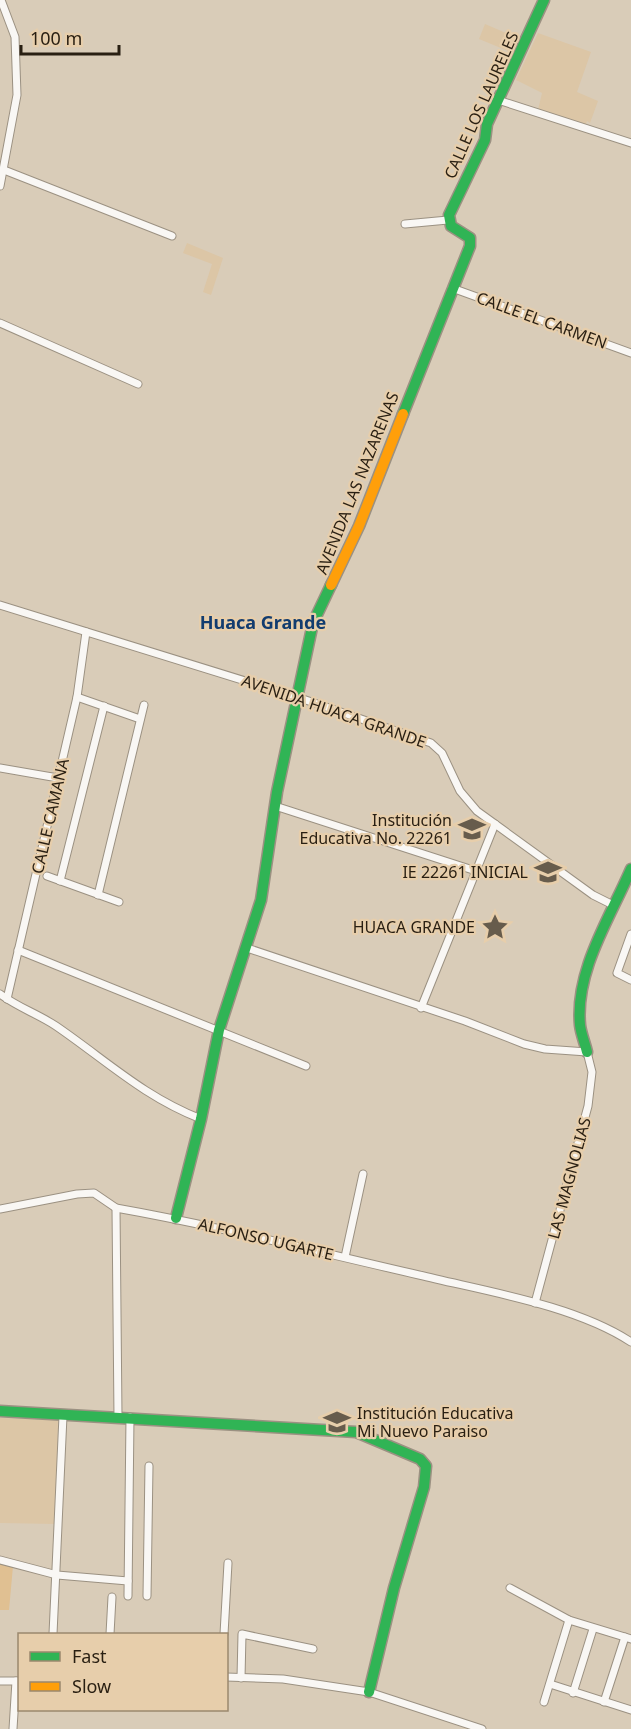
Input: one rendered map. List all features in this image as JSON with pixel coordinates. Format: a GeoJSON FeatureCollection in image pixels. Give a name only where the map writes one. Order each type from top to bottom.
{"type":"FeatureCollection","features":[{"type":"Feature","properties":{"kind":"street"},"geometry":{"type":"LineString","coordinates":[[0,186],[17,95],[15,37],[1,0]]}},
{"type":"Feature","properties":{"kind":"street","name":"CALLE LOS LAURELES"},"geometry":{"type":"LineString","coordinates":[[448,221],[485,140],[487,124],[544,0]]}},
{"type":"Feature","properties":{"kind":"street"},"geometry":{"type":"LineString","coordinates":[[498,100],[631,143]]}},
{"type":"Feature","properties":{"kind":"street"},"geometry":{"type":"LineString","coordinates":[[4,170],[172,236]]}},
{"type":"Feature","properties":{"kind":"street"},"geometry":{"type":"LineString","coordinates":[[405,224],[448,221]]}},
{"type":"Feature","properties":{"kind":"street","name":"AVENIDA LAS NAZARENAS"},"geometry":{"type":"LineString","coordinates":[[176,1218],[201,1119],[219,1030],[261,900],[275,806],[316,612],[359,526],[471,240],[468,235],[448,221]]}},
{"type":"Feature","properties":{"kind":"street","name":"CALLE EL CARMEN"},"geometry":{"type":"LineString","coordinates":[[452,288],[631,353]]}},
{"type":"Feature","properties":{"kind":"street"},"geometry":{"type":"LineString","coordinates":[[0,323],[138,384]]}},
{"type":"Feature","properties":{"kind":"street","name":"AVENIDA HUACA GRANDE"},"geometry":{"type":"LineString","coordinates":[[0,605],[297,697],[431,743],[442,753],[460,791],[477,810],[593,895],[613,905]]}},
{"type":"Feature","properties":{"kind":"street","name":"CALLE CAMANA"},"geometry":{"type":"LineString","coordinates":[[7,999],[77,697],[86,632]]}},
{"type":"Feature","properties":{"kind":"street"},"geometry":{"type":"LineString","coordinates":[[77,697],[140,719]]}},
{"type":"Feature","properties":{"kind":"street"},"geometry":{"type":"LineString","coordinates":[[98,895],[144,705]]}},
{"type":"Feature","properties":{"kind":"street"},"geometry":{"type":"LineString","coordinates":[[60,880],[104,706]]}},
{"type":"Feature","properties":{"kind":"street"},"geometry":{"type":"LineString","coordinates":[[0,768],[58,778]]}},
{"type":"Feature","properties":{"kind":"street"},"geometry":{"type":"LineString","coordinates":[[275,806],[476,870]]}},
{"type":"Feature","properties":{"kind":"street"},"geometry":{"type":"LineString","coordinates":[[421,1008],[495,824]]}},
{"type":"Feature","properties":{"kind":"street"},"geometry":{"type":"LineString","coordinates":[[247,948],[421,1008],[475,1024],[524,1044],[545,1049],[587,1052],[580,1025],[581,999],[587,973],[613,905],[630,874]]}},
{"type":"Feature","properties":{"kind":"street"},"geometry":{"type":"LineString","coordinates":[[47,876],[119,902]]}},
{"type":"Feature","properties":{"kind":"street"},"geometry":{"type":"LineString","coordinates":[[631,934],[617,974],[631,980]]}},
{"type":"Feature","properties":{"kind":"street"},"geometry":{"type":"LineString","coordinates":[[18,950],[150,1006],[219,1030],[306,1066]]}},
{"type":"Feature","properties":{"kind":"street"},"geometry":{"type":"LineString","coordinates":[[0,994],[42,1016],[159,1101],[201,1119]]}},
{"type":"Feature","properties":{"kind":"street","name":"LAS MAGNOLIAS"},"geometry":{"type":"LineString","coordinates":[[535,1303],[588,1106],[592,1072],[587,1052]]}},
{"type":"Feature","properties":{"kind":"street"},"geometry":{"type":"LineString","coordinates":[[345,1257],[363,1174]]}},
{"type":"Feature","properties":{"kind":"street","name":"ALFONSO UGARTE"},"geometry":{"type":"LineString","coordinates":[[0,1209],[77,1194],[94,1193],[116,1208],[176,1218],[535,1303],[607,1328],[631,1342]]}},
{"type":"Feature","properties":{"kind":"street"},"geometry":{"type":"LineString","coordinates":[[116,1208],[128,1596]]}},
{"type":"Feature","properties":{"kind":"street"},"geometry":{"type":"LineString","coordinates":[[0,1412],[124,1417],[356,1432],[420,1459],[426,1466],[426,1481],[394,1588],[369,1692]]}},
{"type":"Feature","properties":{"kind":"street"},"geometry":{"type":"LineString","coordinates":[[53,1633],[63,1416]]}},
{"type":"Feature","properties":{"kind":"street"},"geometry":{"type":"LineString","coordinates":[[147,1596],[149,1466]]}},
{"type":"Feature","properties":{"kind":"street"},"geometry":{"type":"LineString","coordinates":[[0,1560],[57,1575],[128,1581]]}},
{"type":"Feature","properties":{"kind":"street"},"geometry":{"type":"LineString","coordinates":[[224,1633],[228,1563]]}},
{"type":"Feature","properties":{"kind":"street"},"geometry":{"type":"LineString","coordinates":[[510,1588],[569,1620],[628,1638],[604,1702]]}},
{"type":"Feature","properties":{"kind":"street"},"geometry":{"type":"LineString","coordinates":[[110,1633],[112,1597]]}},
{"type":"Feature","properties":{"kind":"street"},"geometry":{"type":"LineString","coordinates":[[544,1702],[569,1620]]}},
{"type":"Feature","properties":{"kind":"street"},"geometry":{"type":"LineString","coordinates":[[573,1693],[593,1629]]}},
{"type":"Feature","properties":{"kind":"street"},"geometry":{"type":"LineString","coordinates":[[241,1678],[242,1634],[313,1649]]}},
{"type":"Feature","properties":{"kind":"street"},"geometry":{"type":"LineString","coordinates":[[228,1677],[312,1683],[369,1692],[482,1729]]}},
{"type":"Feature","properties":{"kind":"street"},"geometry":{"type":"LineString","coordinates":[[0,1681],[17,1680],[13,1729]]}},
{"type":"Feature","properties":{"kind":"street"},"geometry":{"type":"LineString","coordinates":[[550,1684],[631,1710]]}},
{"type":"Feature","properties":{"kind":"shaded area"},"geometry":{"type":"Polygon","coordinates":[[[485,24],[506,33],[511,38],[510,46],[520,50],[518,55],[479,39],[485,24]]]}},
{"type":"Feature","properties":{"kind":"shaded area"},"geometry":{"type":"Polygon","coordinates":[[[538,33],[591,52],[577,92],[598,101],[590,123],[587,121],[585,127],[538,110],[542,93],[516,80],[538,33]]]}},
{"type":"Feature","properties":{"kind":"shaded area"},"geometry":{"type":"Polygon","coordinates":[[[187,243],[223,258],[211,295],[203,292],[212,264],[183,253],[187,243]]]}},
{"type":"Feature","properties":{"kind":"shaded area"},"geometry":{"type":"Polygon","coordinates":[[[0,1418],[58,1420],[56,1524],[0,1523],[0,1418]]]}},
{"type":"Feature","properties":{"kind":"shaded area"},"geometry":{"type":"Polygon","coordinates":[[[0,1563],[13,1566],[9,1610],[0,1610],[0,1563]]]}},
{"type":"Feature","properties":{"kind":"traffic: fast"},"geometry":{"type":"LineString","coordinates":[[403,414],[470,246],[470,238],[451,226],[449,215],[485,140],[487,124],[544,0]]}},
{"type":"Feature","properties":{"kind":"traffic: fast"},"geometry":{"type":"LineString","coordinates":[[176,1218],[201,1119],[219,1030],[261,900],[277,792],[313,623],[331,585]]}},
{"type":"Feature","properties":{"kind":"traffic: fast"},"geometry":{"type":"LineString","coordinates":[[587,1052],[580,1025],[583,984],[588,964],[631,869]]}},
{"type":"Feature","properties":{"kind":"traffic: fast"},"geometry":{"type":"LineString","coordinates":[[0,1411],[356,1432],[420,1459],[426,1466],[424,1487],[394,1588],[369,1692]]}},
{"type":"Feature","properties":{"kind":"traffic: slow"},"geometry":{"type":"LineString","coordinates":[[331,585],[359,526],[403,414]]}},
{"type":"Feature","properties":{"kind":"place","name":"Institución Educativa No. 22261"},"geometry":{"type":"Point","coordinates":[472,829]}},
{"type":"Feature","properties":{"kind":"place","name":"IE 22261 INICIAL"},"geometry":{"type":"Point","coordinates":[548,872]}},
{"type":"Feature","properties":{"kind":"place","name":"HUACA GRANDE"},"geometry":{"type":"Point","coordinates":[495,927]}},
{"type":"Feature","properties":{"kind":"place","name":"Institución Educativa Mi Nuevo Paraiso"},"geometry":{"type":"Point","coordinates":[337,1422]}},
{"type":"Feature","properties":{"kind":"district","name":"Huaca Grande"},"geometry":{"type":"Point","coordinates":[263,623]}}]}
